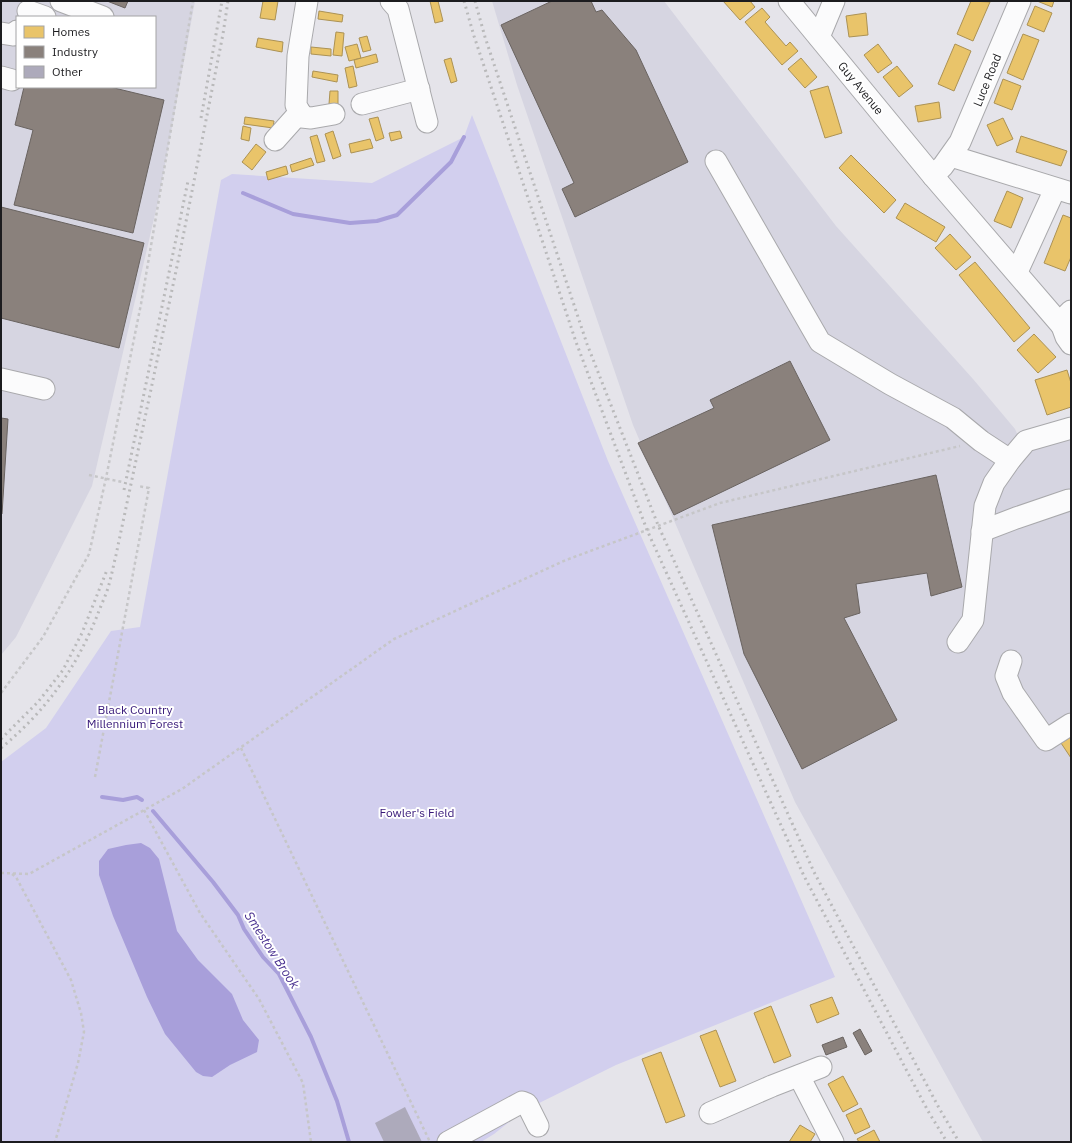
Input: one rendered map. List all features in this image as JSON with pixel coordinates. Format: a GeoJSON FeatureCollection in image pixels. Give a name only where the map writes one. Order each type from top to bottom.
{"type":"FeatureCollection","features":[{"type":"Feature","properties":{"kind":"street"},"geometry":{"type":"LineString","coordinates":[[61,1],[100,16]]}},
{"type":"Feature","properties":{"kind":"street"},"geometry":{"type":"LineString","coordinates":[[307,1],[298,56],[296,105],[302,116],[311,118],[334,114]]}},
{"type":"Feature","properties":{"kind":"street"},"geometry":{"type":"LineString","coordinates":[[391,1],[398,9],[427,122]]}},
{"type":"Feature","properties":{"kind":"street","name":"Guy Avenue"},"geometry":{"type":"LineString","coordinates":[[789,1],[932,176],[1068,327]]}},
{"type":"Feature","properties":{"kind":"street"},"geometry":{"type":"LineString","coordinates":[[818,37],[834,1]]}},
{"type":"Feature","properties":{"kind":"street","name":"Luce Road"},"geometry":{"type":"LineString","coordinates":[[951,156],[969,124],[1020,1]]}},
{"type":"Feature","properties":{"kind":"street"},"geometry":{"type":"LineString","coordinates":[[362,104],[419,89]]}},
{"type":"Feature","properties":{"kind":"street"},"geometry":{"type":"LineString","coordinates":[[275,140],[300,112]]}},
{"type":"Feature","properties":{"kind":"street"},"geometry":{"type":"LineString","coordinates":[[932,176],[951,156],[1063,191],[1017,272]]}},
{"type":"Feature","properties":{"kind":"street"},"geometry":{"type":"LineString","coordinates":[[716,161],[820,342],[890,384],[953,418],[981,441],[1010,460]]}},
{"type":"Feature","properties":{"kind":"street"},"geometry":{"type":"LineString","coordinates":[[1,379],[44,389]]}},
{"type":"Feature","properties":{"kind":"street"},"geometry":{"type":"LineString","coordinates":[[958,642],[973,620],[985,506],[994,483],[1010,460],[1026,441],[1071,428]]}},
{"type":"Feature","properties":{"kind":"street"},"geometry":{"type":"LineString","coordinates":[[982,531],[1069,500]]}},
{"type":"Feature","properties":{"kind":"street"},"geometry":{"type":"LineString","coordinates":[[1010,661],[1006,676],[1013,693],[1046,740],[1071,724]]}},
{"type":"Feature","properties":{"kind":"street"},"geometry":{"type":"LineString","coordinates":[[710,1113],[736,1103],[772,1086],[821,1067]]}},
{"type":"Feature","properties":{"kind":"street"},"geometry":{"type":"LineString","coordinates":[[799,1076],[833,1142]]}},
{"type":"Feature","properties":{"kind":"street"},"geometry":{"type":"LineString","coordinates":[[448,1142],[522,1102],[527,1104],[538,1126]]}},
{"type":"Feature","properties":{"kind":"path"},"geometry":{"type":"LineString","coordinates":[[1,693],[43,637],[89,554],[141,304],[193,1]]}},
{"type":"Feature","properties":{"kind":"path"},"geometry":{"type":"LineString","coordinates":[[1,873],[29,874],[182,789],[394,639],[566,560],[720,503],[981,441]]}},
{"type":"Feature","properties":{"kind":"path"},"geometry":{"type":"LineString","coordinates":[[89,475],[122,482]]}},
{"type":"Feature","properties":{"kind":"path"},"geometry":{"type":"LineString","coordinates":[[95,777],[149,488],[138,486]]}},
{"type":"Feature","properties":{"kind":"path"},"geometry":{"type":"LineString","coordinates":[[240,748],[430,1142]]}},
{"type":"Feature","properties":{"kind":"path"},"geometry":{"type":"LineString","coordinates":[[144,810],[200,913],[259,999],[303,1083],[312,1142]]}},
{"type":"Feature","properties":{"kind":"path"},"geometry":{"type":"LineString","coordinates":[[12,874],[16,877],[71,980],[81,1013],[84,1032],[78,1064],[56,1142]]}},
{"type":"Feature","properties":{"kind":"shaded area"},"geometry":{"type":"Polygon","coordinates":[[[1,1],[195,1],[159,197],[92,486],[16,637],[1,655],[1,1]]]}},
{"type":"Feature","properties":{"kind":"shaded area"},"geometry":{"type":"Polygon","coordinates":[[[492,1],[664,1],[836,226],[973,379],[1015,429],[1022,444],[1071,438],[1071,1142],[983,1142],[795,802],[633,425],[517,85],[492,1]]]}},
{"type":"Feature","properties":{"kind":"shaded area"},"geometry":{"type":"Polygon","coordinates":[[[141,843],[150,848],[159,859],[177,931],[198,960],[232,994],[243,1020],[259,1040],[257,1052],[230,1065],[212,1077],[203,1076],[196,1072],[165,1034],[147,997],[113,916],[99,875],[99,861],[108,849],[141,843]]]}},
{"type":"Feature","properties":{"kind":"green space","name":"Fowler's Field"},"geometry":{"type":"Polygon","coordinates":[[[472,115],[608,461],[835,977],[616,1065],[523,1111],[494,1134],[481,1142],[1,1142],[1,762],[46,728],[111,631],[140,627],[221,180],[232,174],[372,183],[464,137],[472,115]]]}},
{"type":"Feature","properties":{"kind":"building: Homes"},"geometry":{"type":"Polygon","coordinates":[[[263,1],[278,1],[275,20],[260,18],[263,1]]]}},
{"type":"Feature","properties":{"kind":"building: Homes"},"geometry":{"type":"Polygon","coordinates":[[[430,1],[438,1],[443,21],[435,23],[430,1]]]}},
{"type":"Feature","properties":{"kind":"building: Homes"},"geometry":{"type":"Polygon","coordinates":[[[723,1],[750,1],[755,7],[740,20],[723,1]]]}},
{"type":"Feature","properties":{"kind":"building: Homes"},"geometry":{"type":"Polygon","coordinates":[[[971,1],[990,2],[973,41],[957,34],[971,1]]]}},
{"type":"Feature","properties":{"kind":"building: Homes"},"geometry":{"type":"Polygon","coordinates":[[[1037,1],[1054,1],[1052,7],[1037,1]]]}},
{"type":"Feature","properties":{"kind":"building: Homes"},"geometry":{"type":"Polygon","coordinates":[[[1035,6],[1052,13],[1044,32],[1027,25],[1035,6]]]}},
{"type":"Feature","properties":{"kind":"building: Homes"},"geometry":{"type":"Polygon","coordinates":[[[762,8],[770,17],[765,22],[786,46],[790,42],[798,51],[782,65],[745,22],[762,8]]]}},
{"type":"Feature","properties":{"kind":"building: Homes"},"geometry":{"type":"Polygon","coordinates":[[[319,11],[343,15],[342,22],[318,19],[319,11]]]}},
{"type":"Feature","properties":{"kind":"building: Homes"},"geometry":{"type":"Polygon","coordinates":[[[866,13],[868,35],[849,37],[846,16],[866,13]]]}},
{"type":"Feature","properties":{"kind":"building: Homes"},"geometry":{"type":"Polygon","coordinates":[[[336,32],[344,33],[342,56],[333,55],[336,32]]]}},
{"type":"Feature","properties":{"kind":"building: Homes"},"geometry":{"type":"Polygon","coordinates":[[[1023,34],[1039,40],[1023,80],[1007,73],[1023,34]]]}},
{"type":"Feature","properties":{"kind":"building: Homes"},"geometry":{"type":"Polygon","coordinates":[[[367,36],[371,50],[363,52],[359,38],[367,36]]]}},
{"type":"Feature","properties":{"kind":"building: Homes"},"geometry":{"type":"Polygon","coordinates":[[[258,38],[283,42],[282,52],[256,47],[258,38]]]}},
{"type":"Feature","properties":{"kind":"building: Homes"},"geometry":{"type":"Polygon","coordinates":[[[357,44],[361,58],[349,61],[345,47],[357,44]]]}},
{"type":"Feature","properties":{"kind":"building: Homes"},"geometry":{"type":"Polygon","coordinates":[[[878,44],[892,63],[878,73],[864,55],[878,44]]]}},
{"type":"Feature","properties":{"kind":"building: Homes"},"geometry":{"type":"Polygon","coordinates":[[[955,44],[971,51],[954,91],[938,84],[955,44]]]}},
{"type":"Feature","properties":{"kind":"building: Homes"},"geometry":{"type":"Polygon","coordinates":[[[311,47],[331,49],[331,56],[311,54],[311,47]]]}},
{"type":"Feature","properties":{"kind":"building: Homes"},"geometry":{"type":"Polygon","coordinates":[[[376,54],[378,62],[356,68],[354,60],[376,54]]]}},
{"type":"Feature","properties":{"kind":"building: Homes"},"geometry":{"type":"Polygon","coordinates":[[[451,58],[457,81],[451,83],[444,60],[451,58]]]}},
{"type":"Feature","properties":{"kind":"building: Homes"},"geometry":{"type":"Polygon","coordinates":[[[801,58],[817,77],[805,88],[788,69],[801,58]]]}},
{"type":"Feature","properties":{"kind":"building: Homes"},"geometry":{"type":"Polygon","coordinates":[[[353,66],[357,86],[349,88],[345,68],[353,66]]]}},
{"type":"Feature","properties":{"kind":"building: Homes"},"geometry":{"type":"Polygon","coordinates":[[[897,66],[913,86],[899,97],[883,77],[897,66]]]}},
{"type":"Feature","properties":{"kind":"building: Homes"},"geometry":{"type":"Polygon","coordinates":[[[313,71],[338,75],[337,82],[312,77],[313,71]]]}},
{"type":"Feature","properties":{"kind":"building: Homes"},"geometry":{"type":"Polygon","coordinates":[[[1003,79],[1021,86],[1012,110],[994,103],[1003,79]]]}},
{"type":"Feature","properties":{"kind":"building: Homes"},"geometry":{"type":"Polygon","coordinates":[[[828,86],[842,133],[825,138],[810,91],[828,86]]]}},
{"type":"Feature","properties":{"kind":"building: Homes"},"geometry":{"type":"Polygon","coordinates":[[[330,91],[338,91],[338,105],[329,104],[330,91]]]}},
{"type":"Feature","properties":{"kind":"building: Homes"},"geometry":{"type":"Polygon","coordinates":[[[939,102],[941,118],[918,122],[915,106],[939,102]]]}},
{"type":"Feature","properties":{"kind":"building: Homes"},"geometry":{"type":"Polygon","coordinates":[[[245,117],[274,121],[273,128],[244,124],[245,117]]]}},
{"type":"Feature","properties":{"kind":"building: Homes"},"geometry":{"type":"Polygon","coordinates":[[[378,117],[384,138],[376,141],[369,119],[378,117]]]}},
{"type":"Feature","properties":{"kind":"building: Homes"},"geometry":{"type":"Polygon","coordinates":[[[1003,118],[1013,139],[997,146],[987,125],[1003,118]]]}},
{"type":"Feature","properties":{"kind":"building: Homes"},"geometry":{"type":"Polygon","coordinates":[[[243,126],[251,128],[249,141],[241,139],[243,126]]]}},
{"type":"Feature","properties":{"kind":"building: Homes"},"geometry":{"type":"Polygon","coordinates":[[[333,131],[341,156],[333,159],[325,134],[333,131]]]}},
{"type":"Feature","properties":{"kind":"building: Homes"},"geometry":{"type":"Polygon","coordinates":[[[400,131],[402,138],[391,141],[389,133],[400,131]]]}},
{"type":"Feature","properties":{"kind":"building: Homes"},"geometry":{"type":"Polygon","coordinates":[[[317,135],[325,161],[317,163],[310,137],[317,135]]]}},
{"type":"Feature","properties":{"kind":"building: Homes"},"geometry":{"type":"Polygon","coordinates":[[[1021,136],[1067,151],[1061,166],[1016,152],[1021,136]]]}},
{"type":"Feature","properties":{"kind":"building: Homes"},"geometry":{"type":"Polygon","coordinates":[[[370,139],[373,148],[351,153],[349,144],[370,139]]]}},
{"type":"Feature","properties":{"kind":"building: Homes"},"geometry":{"type":"Polygon","coordinates":[[[256,144],[266,152],[252,170],[242,162],[256,144]]]}},
{"type":"Feature","properties":{"kind":"building: Homes"},"geometry":{"type":"Polygon","coordinates":[[[851,155],[896,200],[884,213],[839,168],[851,155]]]}},
{"type":"Feature","properties":{"kind":"building: Homes"},"geometry":{"type":"Polygon","coordinates":[[[311,158],[314,165],[292,172],[290,165],[311,158]]]}},
{"type":"Feature","properties":{"kind":"building: Homes"},"geometry":{"type":"Polygon","coordinates":[[[286,166],[288,174],[268,180],[266,172],[286,166]]]}},
{"type":"Feature","properties":{"kind":"building: Homes"},"geometry":{"type":"Polygon","coordinates":[[[1007,191],[1023,198],[1011,228],[994,221],[1007,191]]]}},
{"type":"Feature","properties":{"kind":"building: Homes"},"geometry":{"type":"Polygon","coordinates":[[[905,203],[945,227],[936,242],[896,218],[905,203]]]}},
{"type":"Feature","properties":{"kind":"building: Homes"},"geometry":{"type":"Polygon","coordinates":[[[1063,215],[1071,218],[1071,257],[1065,271],[1044,263],[1063,215]]]}},
{"type":"Feature","properties":{"kind":"building: Homes"},"geometry":{"type":"Polygon","coordinates":[[[950,234],[971,257],[956,270],[935,248],[950,234]]]}},
{"type":"Feature","properties":{"kind":"building: Homes"},"geometry":{"type":"Polygon","coordinates":[[[975,262],[1030,328],[1014,342],[959,275],[975,262]]]}},
{"type":"Feature","properties":{"kind":"building: Homes"},"geometry":{"type":"Polygon","coordinates":[[[1034,334],[1056,357],[1038,373],[1017,350],[1034,334]]]}},
{"type":"Feature","properties":{"kind":"building: Homes"},"geometry":{"type":"Polygon","coordinates":[[[1067,370],[1071,383],[1071,407],[1047,415],[1035,380],[1067,370]]]}},
{"type":"Feature","properties":{"kind":"building: Homes"},"geometry":{"type":"Polygon","coordinates":[[[1071,737],[1071,758],[1061,743],[1071,737]]]}},
{"type":"Feature","properties":{"kind":"building: Homes"},"geometry":{"type":"Polygon","coordinates":[[[832,997],[839,1014],[817,1023],[810,1005],[832,997]]]}},
{"type":"Feature","properties":{"kind":"building: Homes"},"geometry":{"type":"Polygon","coordinates":[[[771,1006],[791,1056],[774,1063],[754,1013],[771,1006]]]}},
{"type":"Feature","properties":{"kind":"building: Homes"},"geometry":{"type":"Polygon","coordinates":[[[716,1030],[736,1081],[720,1087],[700,1036],[716,1030]]]}},
{"type":"Feature","properties":{"kind":"building: Homes"},"geometry":{"type":"Polygon","coordinates":[[[661,1052],[685,1116],[666,1123],[642,1059],[661,1052]]]}},
{"type":"Feature","properties":{"kind":"building: Homes"},"geometry":{"type":"Polygon","coordinates":[[[843,1076],[858,1104],[843,1112],[828,1084],[843,1076]]]}},
{"type":"Feature","properties":{"kind":"building: Homes"},"geometry":{"type":"Polygon","coordinates":[[[861,1108],[870,1127],[855,1134],[846,1115],[861,1108]]]}},
{"type":"Feature","properties":{"kind":"building: Homes"},"geometry":{"type":"Polygon","coordinates":[[[800,1125],[815,1134],[810,1142],[789,1142],[800,1125]]]}},
{"type":"Feature","properties":{"kind":"building: Homes"},"geometry":{"type":"Polygon","coordinates":[[[874,1130],[880,1142],[859,1142],[857,1139],[874,1130]]]}},
{"type":"Feature","properties":{"kind":"building: Industry"},"geometry":{"type":"Polygon","coordinates":[[[107,1],[128,1],[125,8],[107,1]]]}},
{"type":"Feature","properties":{"kind":"building: Industry"},"geometry":{"type":"Polygon","coordinates":[[[552,1],[591,1],[596,12],[602,10],[636,50],[688,162],[575,217],[562,189],[574,183],[501,25],[552,1]]]}},
{"type":"Feature","properties":{"kind":"building: Industry"},"geometry":{"type":"Polygon","coordinates":[[[24,88],[114,88],[164,100],[133,233],[14,205],[33,130],[15,125],[24,88]]]}},
{"type":"Feature","properties":{"kind":"building: Industry"},"geometry":{"type":"Polygon","coordinates":[[[1,207],[144,243],[119,348],[1,318],[1,207]]]}},
{"type":"Feature","properties":{"kind":"building: Industry"},"geometry":{"type":"Polygon","coordinates":[[[790,361],[830,440],[674,515],[638,443],[714,408],[710,400],[790,361]]]}},
{"type":"Feature","properties":{"kind":"building: Industry"},"geometry":{"type":"Polygon","coordinates":[[[1,418],[8,419],[2,514],[1,514],[1,418]]]}},
{"type":"Feature","properties":{"kind":"building: Industry"},"geometry":{"type":"Polygon","coordinates":[[[936,475],[962,587],[931,596],[927,573],[856,584],[860,613],[844,618],[897,720],[802,769],[744,654],[712,525],[936,475]]]}},
{"type":"Feature","properties":{"kind":"building: Industry"},"geometry":{"type":"Polygon","coordinates":[[[860,1029],[872,1051],[865,1055],[853,1033],[860,1029]]]}},
{"type":"Feature","properties":{"kind":"building: Industry"},"geometry":{"type":"Polygon","coordinates":[[[843,1037],[847,1047],[826,1055],[822,1045],[843,1037]]]}},
{"type":"Feature","properties":{"kind":"building: Other"},"geometry":{"type":"Polygon","coordinates":[[[405,1107],[422,1142],[384,1142],[375,1123],[405,1107]]]}},
{"type":"Feature","properties":{"kind":"waterway"},"geometry":{"type":"LineString","coordinates":[[243,193],[293,214],[350,223],[377,221],[397,215],[451,162],[464,137]]}},
{"type":"Feature","properties":{"kind":"waterway","name":"Smestow Brook"},"geometry":{"type":"LineString","coordinates":[[102,797],[123,800],[137,797],[142,800]]}},
{"type":"Feature","properties":{"kind":"waterway","name":"Smestow Brook"},"geometry":{"type":"LineString","coordinates":[[153,811],[213,882],[238,915],[244,929],[263,957],[279,974],[311,1037],[337,1101],[349,1142]]}},
{"type":"Feature","properties":{"kind":"railway"},"geometry":{"type":"LineString","coordinates":[[201,118],[222,1]]}},
{"type":"Feature","properties":{"kind":"railway"},"geometry":{"type":"LineString","coordinates":[[1,748],[32,719],[58,688],[69,672],[88,636],[106,594],[116,555],[180,252],[223,34],[228,1]]}},
{"type":"Feature","properties":{"kind":"railway"},"geometry":{"type":"LineString","coordinates":[[464,1],[474,36],[576,342],[647,530],[804,876],[928,1111],[947,1142]]}},
{"type":"Feature","properties":{"kind":"railway"},"geometry":{"type":"LineString","coordinates":[[475,1],[485,37],[587,344],[658,525],[814,872],[939,1108],[959,1142]]}},
{"type":"Feature","properties":{"kind":"railway"},"geometry":{"type":"LineString","coordinates":[[124,490],[188,181]]}},
{"type":"Feature","properties":{"kind":"railway"},"geometry":{"type":"LineString","coordinates":[[1,739],[38,702],[63,670],[82,633],[107,570]]}},
{"type":"Feature","properties":{"kind":"park label","name":"Black Country Millennium Forest"},"geometry":{"type":"Point","coordinates":[135,716]}}]}
